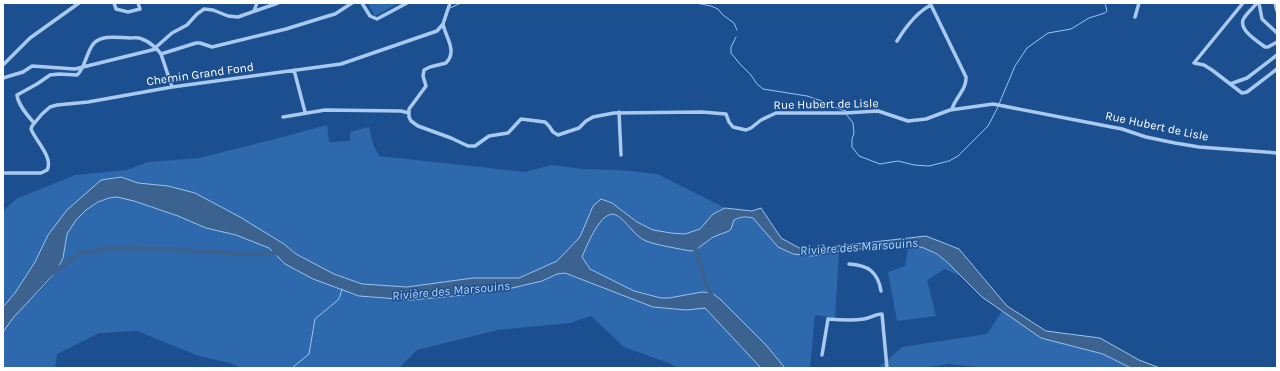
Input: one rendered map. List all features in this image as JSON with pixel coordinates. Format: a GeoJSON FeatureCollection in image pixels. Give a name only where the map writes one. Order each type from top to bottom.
{"type":"FeatureCollection","features":[{"type":"Feature","properties":{"kind":"street"},"geometry":{"type":"LineString","coordinates":[[3,65],[30,38],[79,3]]}},
{"type":"Feature","properties":{"kind":"street"},"geometry":{"type":"LineString","coordinates":[[114,3],[116,9],[128,12],[140,9],[138,3]]}},
{"type":"Feature","properties":{"kind":"street"},"geometry":{"type":"LineString","coordinates":[[254,11],[257,3]]}},
{"type":"Feature","properties":{"kind":"street"},"geometry":{"type":"LineString","coordinates":[[3,78],[23,72],[32,66],[52,66],[74,69],[82,68],[155,48],[172,33],[187,25],[197,14],[204,10],[213,10],[232,17],[238,17],[278,3]]}},
{"type":"Feature","properties":{"kind":"street"},"geometry":{"type":"LineString","coordinates":[[161,54],[196,43],[212,47],[286,29],[335,14],[352,3]]}},
{"type":"Feature","properties":{"kind":"street"},"geometry":{"type":"LineString","coordinates":[[362,3],[370,16],[377,19],[407,3]]}},
{"type":"Feature","properties":{"kind":"street"},"geometry":{"type":"LineString","coordinates":[[283,117],[305,112],[306,114],[328,110],[401,111],[408,113],[409,109],[425,87],[423,73],[425,69],[443,64],[449,59],[451,47],[443,24],[450,3]]}},
{"type":"Feature","properties":{"kind":"street"},"geometry":{"type":"LineString","coordinates":[[1135,17],[1139,3]]}},
{"type":"Feature","properties":{"kind":"street"},"geometry":{"type":"LineString","coordinates":[[1243,3],[1194,63],[1204,65],[1212,70],[1240,93],[1245,93],[1277,69]]}},
{"type":"Feature","properties":{"kind":"street"},"geometry":{"type":"LineString","coordinates":[[1258,3],[1262,19],[1277,33]]}},
{"type":"Feature","properties":{"kind":"street"},"geometry":{"type":"LineString","coordinates":[[1258,3],[1244,18],[1243,26],[1245,30],[1265,47],[1277,42]]}},
{"type":"Feature","properties":{"kind":"street"},"geometry":{"type":"LineString","coordinates":[[1275,3],[1277,11]]}},
{"type":"Feature","properties":{"kind":"street"},"geometry":{"type":"LineString","coordinates":[[897,41],[911,22],[930,4],[966,77],[966,84],[952,109]]}},
{"type":"Feature","properties":{"kind":"street","name":"Chemin Grand Fond"},"geometry":{"type":"LineString","coordinates":[[34,123],[46,110],[57,104],[88,102],[172,87],[341,64],[431,33],[439,29],[443,24]]}},
{"type":"Feature","properties":{"kind":"street"},"geometry":{"type":"LineString","coordinates":[[3,173],[41,173],[45,172],[48,168],[42,146],[32,132],[32,126],[34,123],[22,107],[17,96],[50,75],[77,75],[80,73],[88,53],[96,42],[118,36],[141,38],[161,54],[172,87]]}},
{"type":"Feature","properties":{"kind":"street"},"geometry":{"type":"LineString","coordinates":[[1230,84],[1252,75],[1277,55]]}},
{"type":"Feature","properties":{"kind":"street"},"geometry":{"type":"LineString","coordinates":[[74,69],[85,60]]}},
{"type":"Feature","properties":{"kind":"street"},"geometry":{"type":"LineString","coordinates":[[294,70],[305,112]]}},
{"type":"Feature","properties":{"kind":"street","name":"Rue Hubert de Lisle"},"geometry":{"type":"LineString","coordinates":[[408,113],[409,119],[414,125],[472,146],[477,145],[489,136],[510,131],[521,119],[545,122],[553,132],[558,135],[579,128],[593,117],[619,112],[702,112],[722,113],[728,115],[729,122],[733,127],[746,130],[761,120],[776,113],[847,113],[878,111],[908,121],[926,119],[952,109],[992,104],[1122,129],[1146,137],[1175,143],[1199,147],[1277,152]]}},
{"type":"Feature","properties":{"kind":"street"},"geometry":{"type":"LineString","coordinates":[[619,112],[621,156]]}},
{"type":"Feature","properties":{"kind":"street"},"geometry":{"type":"LineString","coordinates":[[849,264],[861,265],[869,269],[878,279],[881,291]]}},
{"type":"Feature","properties":{"kind":"street"},"geometry":{"type":"LineString","coordinates":[[822,355],[828,319],[866,319],[870,316],[882,314],[887,368]]}},
{"type":"Feature","properties":{"kind":"shaded area"},"geometry":{"type":"Polygon","coordinates":[[[368,3],[399,3],[375,16],[368,3]]]}},
{"type":"Feature","properties":{"kind":"shaded area"},"geometry":{"type":"Polygon","coordinates":[[[327,125],[329,142],[350,141],[350,132],[369,127],[373,144],[379,156],[525,172],[551,165],[657,174],[725,208],[713,214],[700,229],[685,234],[671,233],[653,230],[637,222],[612,203],[601,199],[593,206],[580,237],[557,261],[519,278],[473,278],[407,287],[362,284],[334,274],[296,254],[284,244],[240,217],[195,193],[168,186],[138,183],[121,177],[102,180],[67,210],[48,235],[35,262],[15,293],[3,307],[3,211],[16,199],[75,175],[127,170],[148,162],[199,158],[327,125]]]}},
{"type":"Feature","properties":{"kind":"shaded area"},"geometry":{"type":"Polygon","coordinates":[[[117,197],[134,201],[178,216],[206,228],[236,235],[269,248],[285,264],[313,279],[359,296],[411,300],[464,295],[508,289],[542,281],[557,274],[565,273],[653,307],[686,310],[705,308],[761,368],[677,368],[671,364],[624,347],[591,316],[570,323],[498,330],[417,350],[399,368],[241,368],[230,363],[199,356],[137,331],[99,333],[57,354],[55,368],[3,368],[2,343],[4,331],[19,311],[46,285],[56,272],[63,258],[67,234],[75,220],[87,209],[101,201],[117,197]]]}},
{"type":"Feature","properties":{"kind":"shaded area"},"geometry":{"type":"Polygon","coordinates":[[[612,214],[616,215],[646,241],[691,251],[697,249],[713,237],[729,231],[734,220],[745,217],[753,218],[778,247],[812,256],[839,251],[835,318],[815,315],[810,368],[784,367],[766,345],[720,299],[712,293],[702,292],[661,298],[634,291],[590,269],[582,257],[593,232],[601,220],[612,214]]]}},
{"type":"Feature","properties":{"kind":"shaded area"},"geometry":{"type":"Polygon","coordinates":[[[909,244],[938,255],[960,276],[945,269],[927,280],[936,316],[897,321],[888,272],[905,266],[909,244]]]}},
{"type":"Feature","properties":{"kind":"shaded area"},"geometry":{"type":"Polygon","coordinates":[[[1002,311],[1041,338],[1103,354],[1131,368],[986,368],[949,364],[922,368],[878,368],[902,347],[987,334],[1002,311]]]}},
{"type":"Feature","properties":{"kind":"water","name":"Rivière des Marsouins"},"geometry":{"type":"Polygon","coordinates":[[[121,177],[138,183],[168,186],[195,193],[240,217],[284,244],[296,254],[334,274],[362,284],[407,287],[473,278],[519,278],[557,261],[580,237],[593,206],[601,199],[612,203],[637,222],[653,230],[685,234],[700,229],[713,214],[725,208],[752,211],[761,208],[781,238],[803,250],[926,236],[959,249],[1007,306],[1046,331],[1100,338],[1139,360],[1160,368],[1131,368],[1103,354],[1041,338],[982,297],[947,262],[937,254],[924,248],[909,244],[839,251],[812,256],[793,254],[778,247],[753,218],[750,217],[743,217],[734,220],[729,231],[713,237],[697,249],[691,251],[646,241],[638,236],[616,215],[610,214],[605,217],[595,230],[582,257],[590,269],[634,291],[661,298],[702,292],[712,293],[720,299],[766,345],[785,368],[761,368],[705,308],[686,310],[653,307],[565,273],[557,274],[542,281],[508,289],[464,295],[411,300],[359,296],[313,279],[285,264],[269,248],[236,235],[206,228],[178,216],[134,201],[117,197],[98,202],[86,210],[76,220],[67,234],[63,258],[56,272],[13,318],[3,332],[3,307],[15,293],[35,262],[48,235],[67,210],[101,180],[121,177]]]}},
{"type":"Feature","properties":{"kind":"waterway"},"geometry":{"type":"LineString","coordinates":[[450,8],[461,3]]}},
{"type":"Feature","properties":{"kind":"waterway"},"geometry":{"type":"LineString","coordinates":[[696,3],[718,9],[723,15],[734,23],[737,30]]}},
{"type":"Feature","properties":{"kind":"waterway"},"geometry":{"type":"LineString","coordinates":[[999,104],[1015,66],[1027,48],[1048,33],[1071,29],[1089,18],[1105,13],[1107,11],[1105,3]]}},
{"type":"Feature","properties":{"kind":"waterway"},"geometry":{"type":"LineString","coordinates":[[736,37],[731,47],[731,53],[763,89],[807,96],[822,101]]}},
{"type":"Feature","properties":{"kind":"waterway"},"geometry":{"type":"LineString","coordinates":[[825,103],[846,111]]}},
{"type":"Feature","properties":{"kind":"waterway"},"geometry":{"type":"LineString","coordinates":[[846,114],[853,123],[854,133],[852,147],[859,156],[880,164],[898,161],[914,165],[929,166],[949,161],[958,156],[988,126],[998,107]]}},
{"type":"Feature","properties":{"kind":"waterway"},"geometry":{"type":"LineString","coordinates":[[694,244],[712,297]]}},
{"type":"Feature","properties":{"kind":"waterway"},"geometry":{"type":"LineString","coordinates":[[51,274],[81,253],[111,248],[163,249],[244,254],[280,253]]}},
{"type":"Feature","properties":{"kind":"waterway"},"geometry":{"type":"LineString","coordinates":[[292,368],[309,354],[315,319],[338,300],[342,289]]}}]}
